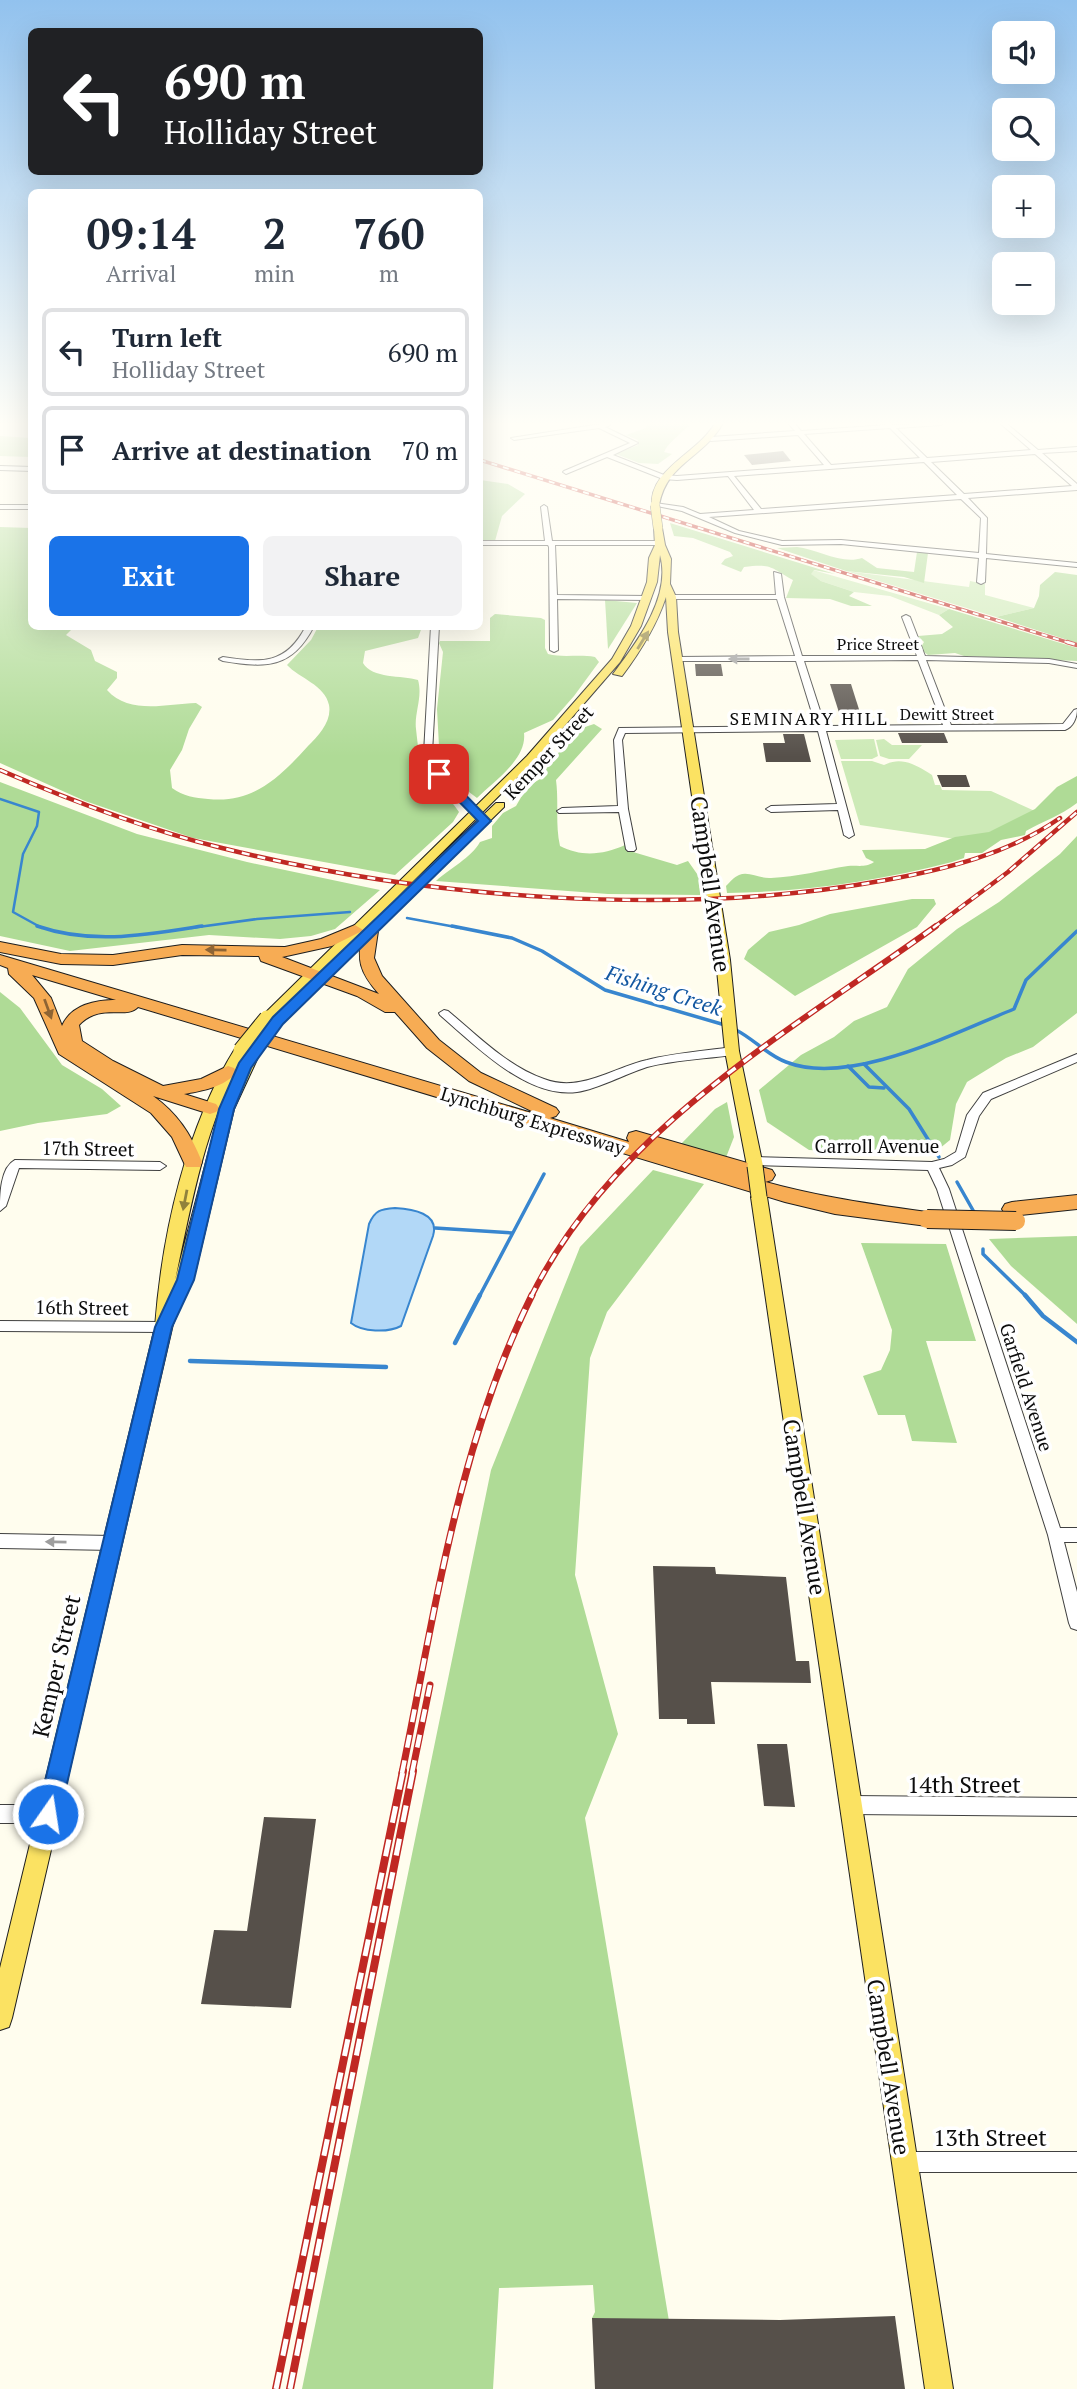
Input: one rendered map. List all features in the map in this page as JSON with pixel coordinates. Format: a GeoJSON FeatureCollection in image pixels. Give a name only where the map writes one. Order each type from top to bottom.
{"type":"FeatureCollection","features":[{"type":"Feature","properties":{"kind":"highway"},"geometry":{"type":"LineString","coordinates":[[1,954],[87,961],[182,950],[247,952],[305,949],[362,931],[369,969],[407,1018],[433,1044],[475,1077],[550,1112]]}},
{"type":"Feature","properties":{"kind":"highway"},"geometry":{"type":"LineString","coordinates":[[247,952],[363,992],[407,1018]]}},
{"type":"Feature","properties":{"kind":"highway"},"geometry":{"type":"LineString","coordinates":[[1,954],[41,992],[57,1037],[65,1050],[78,1060],[186,1109],[219,1108]]}},
{"type":"Feature","properties":{"kind":"highway","name":"Lynchburg Expressway"},"geometry":{"type":"LineString","coordinates":[[1,954],[170,1011],[785,1195],[835,1207],[925,1213],[1077,1215]]}},
{"type":"Feature","properties":{"kind":"highway","name":"Lynchburg Expressway"},"geometry":{"type":"LineString","coordinates":[[1,954],[791,1183],[925,1213]]}},
{"type":"Feature","properties":{"kind":"highway"},"geometry":{"type":"LineString","coordinates":[[170,1011],[105,1005],[82,1013],[71,1024],[71,1037],[75,1044],[87,1053],[152,1095],[178,1130],[193,1162]]}},
{"type":"Feature","properties":{"kind":"highway"},"geometry":{"type":"LineString","coordinates":[[152,1095],[205,1084],[228,1072]]}},
{"type":"Feature","properties":{"kind":"highway","name":"Lynchburg Expressway"},"geometry":{"type":"LineString","coordinates":[[1014,1215],[1077,1202]]}},
{"type":"Feature","properties":{"kind":"main road","name":"Campbell Avenue"},"geometry":{"type":"LineString","coordinates":[[659,534],[666,559],[665,584],[671,597],[672,625],[732,1046],[754,1163],[939,2389]]}},
{"type":"Feature","properties":{"kind":"main road","name":"Campbell Avenue"},"geometry":{"type":"LineString","coordinates":[[639,618],[652,582],[654,558],[660,544]]}},
{"type":"Feature","properties":{"kind":"main road","name":"Kemper Street"},"geometry":{"type":"LineString","coordinates":[[164,1327],[185,1280],[228,1072],[272,1019],[599,697],[637,650],[655,620],[665,584]]}},
{"type":"Feature","properties":{"kind":"main road","name":"Kemper Street"},"geometry":{"type":"LineString","coordinates":[[481,816],[593,690],[616,660],[639,618]]}},
{"type":"Feature","properties":{"kind":"main road"},"geometry":{"type":"LineString","coordinates":[[639,618],[672,625]]}},
{"type":"Feature","properties":{"kind":"main road","name":"Kemper Street"},"geometry":{"type":"LineString","coordinates":[[0,2018],[164,1327],[167,1280],[193,1162],[247,1052]]}},
{"type":"Feature","properties":{"kind":"street"},"geometry":{"type":"LineString","coordinates":[[548,534],[553,547],[555,650]]}},
{"type":"Feature","properties":{"kind":"street"},"geometry":{"type":"LineString","coordinates":[[747,534],[782,543],[841,542],[1077,565]]}},
{"type":"Feature","properties":{"kind":"street"},"geometry":{"type":"LineString","coordinates":[[981,582],[983,534]]}},
{"type":"Feature","properties":{"kind":"street"},"geometry":{"type":"LineString","coordinates":[[483,543],[660,544]]}},
{"type":"Feature","properties":{"kind":"street"},"geometry":{"type":"LineString","coordinates":[[777,574],[780,597],[822,729],[849,835]]}},
{"type":"Feature","properties":{"kind":"street"},"geometry":{"type":"LineString","coordinates":[[555,597],[646,598]]}},
{"type":"Feature","properties":{"kind":"street"},"geometry":{"type":"LineString","coordinates":[[671,597],[780,597]]}},
{"type":"Feature","properties":{"kind":"street"},"geometry":{"type":"LineString","coordinates":[[906,617],[948,728]]}},
{"type":"Feature","properties":{"kind":"street"},"geometry":{"type":"LineString","coordinates":[[223,659],[250,664],[279,660],[297,650],[308,630]]}},
{"type":"Feature","properties":{"kind":"street"},"geometry":{"type":"LineString","coordinates":[[435,630],[428,753],[439,774],[455,793],[481,816]]}},
{"type":"Feature","properties":{"kind":"street","name":"Price Street"},"geometry":{"type":"LineString","coordinates":[[678,659],[922,658],[1049,661],[1077,666]]}},
{"type":"Feature","properties":{"kind":"street","name":"Dewitt Street"},"geometry":{"type":"LineString","coordinates":[[619,732],[635,729],[1065,727],[1077,712]]}},
{"type":"Feature","properties":{"kind":"street"},"geometry":{"type":"LineString","coordinates":[[619,732],[623,810],[631,849]]}},
{"type":"Feature","properties":{"kind":"street"},"geometry":{"type":"LineString","coordinates":[[771,808],[842,807]]}},
{"type":"Feature","properties":{"kind":"street"},"geometry":{"type":"LineString","coordinates":[[562,811],[623,810]]}},
{"type":"Feature","properties":{"kind":"street"},"geometry":{"type":"LineString","coordinates":[[444,1013],[512,1067],[537,1082],[564,1089],[576,1088],[648,1063],[732,1046]]}},
{"type":"Feature","properties":{"kind":"street","name":"Carroll Avenue"},"geometry":{"type":"LineString","coordinates":[[754,1163],[932,1166],[948,1162],[961,1154],[973,1115],[987,1096],[1077,1058]]}},
{"type":"Feature","properties":{"kind":"street","name":"17th Street"},"geometry":{"type":"LineString","coordinates":[[0,1206],[15,1164],[160,1166]]}},
{"type":"Feature","properties":{"kind":"street","name":"Garfield Avenue"},"geometry":{"type":"LineString","coordinates":[[932,1166],[943,1189],[1055,1535],[1077,1623]]}},
{"type":"Feature","properties":{"kind":"street","name":"16th Street"},"geometry":{"type":"LineString","coordinates":[[0,1326],[164,1327]]}},
{"type":"Feature","properties":{"kind":"street"},"geometry":{"type":"LineString","coordinates":[[1055,1535],[1077,1535]]}},
{"type":"Feature","properties":{"kind":"street"},"geometry":{"type":"LineString","coordinates":[[0,1541],[113,1543]]}},
{"type":"Feature","properties":{"kind":"street","name":"14th Street"},"geometry":{"type":"LineString","coordinates":[[851,1805],[1077,1807]]}},
{"type":"Feature","properties":{"kind":"street"},"geometry":{"type":"LineString","coordinates":[[0,1814],[48,1814]]}},
{"type":"Feature","properties":{"kind":"street","name":"13th Street"},"geometry":{"type":"LineString","coordinates":[[903,2162],[1077,2162]]}},
{"type":"Feature","properties":{"kind":"green space"},"geometry":{"type":"Polygon","coordinates":[[[0,534],[28,534],[28,630],[71,630],[66,635],[91,650],[95,661],[117,672],[117,678],[107,690],[126,703],[148,706],[196,703],[202,707],[170,770],[172,788],[203,799],[224,799],[252,793],[276,778],[320,732],[329,717],[327,698],[317,687],[287,665],[311,640],[316,630],[421,630],[418,638],[365,651],[363,663],[373,672],[418,680],[420,693],[416,723],[420,757],[432,779],[459,812],[453,822],[395,875],[193,838],[85,801],[0,763],[0,534]]]}},
{"type":"Feature","properties":{"kind":"green space"},"geometry":{"type":"Polygon","coordinates":[[[483,534],[497,534],[495,541],[483,541],[483,534]]]}},
{"type":"Feature","properties":{"kind":"green space"},"geometry":{"type":"Polygon","coordinates":[[[707,534],[835,574],[814,570],[811,574],[821,581],[854,592],[849,596],[872,606],[851,606],[830,599],[786,598],[793,580],[775,570],[766,566],[753,566],[744,567],[741,572],[721,564],[733,556],[730,552],[693,538],[674,536],[707,534]]]}},
{"type":"Feature","properties":{"kind":"green space"},"geometry":{"type":"Polygon","coordinates":[[[797,547],[846,560],[862,558],[877,568],[914,572],[917,552],[928,553],[924,583],[904,577],[846,571],[777,548],[797,547]]]}},
{"type":"Feature","properties":{"kind":"green space"},"geometry":{"type":"Polygon","coordinates":[[[813,570],[949,609],[939,615],[890,596],[854,592],[821,581],[810,574],[813,570]]]}},
{"type":"Feature","properties":{"kind":"green space"},"geometry":{"type":"Polygon","coordinates":[[[846,571],[969,587],[970,581],[985,584],[985,595],[1034,608],[996,617],[846,571]]]}},
{"type":"Feature","properties":{"kind":"green space"},"geometry":{"type":"Polygon","coordinates":[[[1055,572],[1077,575],[1077,643],[996,617],[1034,608],[1040,585],[1055,572]]]}},
{"type":"Feature","properties":{"kind":"green space"},"geometry":{"type":"Polygon","coordinates":[[[605,600],[637,603],[608,649],[605,600]]]}},
{"type":"Feature","properties":{"kind":"green space"},"geometry":{"type":"Polygon","coordinates":[[[949,609],[1077,648],[1077,661],[964,656],[955,653],[928,655],[920,649],[924,642],[918,636],[942,634],[953,627],[939,615],[949,609]]]}},
{"type":"Feature","properties":{"kind":"green space"},"geometry":{"type":"Polygon","coordinates":[[[495,614],[541,618],[545,620],[545,648],[548,654],[595,657],[599,662],[553,720],[524,733],[524,743],[515,760],[477,798],[469,792],[448,764],[439,746],[437,709],[443,652],[439,643],[490,641],[490,618],[495,614]]]}},
{"type":"Feature","properties":{"kind":"green space"},"geometry":{"type":"Polygon","coordinates":[[[594,724],[602,729],[556,780],[560,846],[576,852],[592,853],[625,845],[633,852],[677,865],[688,861],[702,881],[700,895],[608,894],[436,881],[466,858],[480,842],[492,838],[492,826],[503,813],[516,806],[527,787],[540,779],[552,759],[585,727],[594,724]]]}},
{"type":"Feature","properties":{"kind":"green space"},"geometry":{"type":"Polygon","coordinates":[[[874,739],[878,756],[872,759],[841,759],[835,740],[874,739]]]}},
{"type":"Feature","properties":{"kind":"green space"},"geometry":{"type":"Polygon","coordinates":[[[884,739],[892,745],[922,745],[909,759],[889,759],[880,756],[876,740],[884,739]]]}},
{"type":"Feature","properties":{"kind":"green space"},"geometry":{"type":"Polygon","coordinates":[[[841,761],[872,761],[884,765],[897,761],[909,763],[932,775],[935,785],[940,785],[942,790],[991,791],[1037,812],[969,841],[860,825],[841,761]]]}},
{"type":"Feature","properties":{"kind":"green space"},"geometry":{"type":"Polygon","coordinates":[[[1077,776],[1077,803],[1026,831],[1025,835],[1001,840],[982,853],[965,853],[964,858],[952,862],[869,880],[812,888],[727,893],[726,886],[735,877],[743,874],[767,878],[864,866],[874,862],[866,858],[862,850],[925,849],[955,837],[989,832],[1035,809],[1057,787],[1077,776]]]}},
{"type":"Feature","properties":{"kind":"green space"},"geometry":{"type":"Polygon","coordinates":[[[0,782],[137,834],[247,862],[380,890],[335,929],[311,936],[280,939],[209,935],[70,951],[0,936],[0,782]]]}},
{"type":"Feature","properties":{"kind":"green space"},"geometry":{"type":"Polygon","coordinates":[[[1077,836],[1077,1013],[1033,1047],[1006,1058],[967,1082],[956,1104],[950,1140],[934,1153],[809,1150],[767,1122],[759,1090],[801,1055],[834,1037],[854,1021],[887,1007],[908,969],[957,929],[999,902],[1060,854],[1077,836]]]}},
{"type":"Feature","properties":{"kind":"green space"},"geometry":{"type":"Polygon","coordinates":[[[912,899],[934,899],[936,904],[917,927],[795,996],[744,959],[748,950],[769,932],[830,914],[912,899]]]}},
{"type":"Feature","properties":{"kind":"green space"},"geometry":{"type":"Polygon","coordinates":[[[0,992],[20,1008],[62,1065],[102,1089],[121,1106],[107,1114],[0,1131],[0,992]]]}},
{"type":"Feature","properties":{"kind":"green space"},"geometry":{"type":"Polygon","coordinates":[[[727,1102],[734,1137],[725,1160],[681,1144],[715,1109],[727,1102]]]}},
{"type":"Feature","properties":{"kind":"green space"},"geometry":{"type":"Polygon","coordinates":[[[653,1170],[704,1184],[607,1312],[590,1358],[575,1575],[618,1734],[585,1818],[669,2321],[592,2318],[595,2312],[593,2285],[499,2288],[493,2389],[302,2389],[491,1470],[580,1247],[653,1170]]]}},
{"type":"Feature","properties":{"kind":"green space"},"geometry":{"type":"Polygon","coordinates":[[[1077,1236],[1077,1324],[1011,1266],[989,1239],[1077,1236]]]}},
{"type":"Feature","properties":{"kind":"green space"},"geometry":{"type":"Polygon","coordinates":[[[861,1243],[946,1244],[976,1341],[926,1341],[957,1443],[912,1441],[905,1415],[878,1415],[863,1376],[881,1370],[890,1350],[892,1330],[861,1243]]]}},
{"type":"Feature","properties":{"kind":"water"},"geometry":{"type":"Polygon","coordinates":[[[395,1208],[416,1211],[429,1217],[434,1228],[433,1236],[401,1326],[368,1330],[351,1323],[369,1224],[379,1211],[395,1208]]]}},
{"type":"Feature","properties":{"kind":"building"},"geometry":{"type":"Polygon","coordinates":[[[695,664],[721,664],[723,676],[696,676],[695,664]]]}},
{"type":"Feature","properties":{"kind":"building"},"geometry":{"type":"Polygon","coordinates":[[[830,684],[851,684],[862,719],[841,719],[830,684]]]}},
{"type":"Feature","properties":{"kind":"building"},"geometry":{"type":"Polygon","coordinates":[[[898,733],[944,733],[948,743],[902,743],[898,733]]]}},
{"type":"Feature","properties":{"kind":"building"},"geometry":{"type":"Polygon","coordinates":[[[783,734],[804,734],[811,762],[766,762],[763,743],[785,743],[783,734]]]}},
{"type":"Feature","properties":{"kind":"building"},"geometry":{"type":"Polygon","coordinates":[[[937,775],[966,775],[970,787],[942,787],[937,775]]]}},
{"type":"Feature","properties":{"kind":"building"},"geometry":{"type":"Polygon","coordinates":[[[653,1566],[715,1567],[716,1574],[786,1577],[796,1661],[809,1661],[811,1683],[711,1682],[715,1724],[687,1724],[687,1719],[659,1719],[653,1566]]]}},
{"type":"Feature","properties":{"kind":"building"},"geometry":{"type":"Polygon","coordinates":[[[757,1744],[787,1744],[795,1807],[764,1806],[757,1744]]]}},
{"type":"Feature","properties":{"kind":"building"},"geometry":{"type":"Polygon","coordinates":[[[264,1817],[316,1819],[291,2008],[201,2004],[214,1930],[247,1931],[264,1817]]]}},
{"type":"Feature","properties":{"kind":"building"},"geometry":{"type":"Polygon","coordinates":[[[895,2316],[905,2389],[595,2389],[592,2318],[780,2320],[895,2316]]]}},
{"type":"Feature","properties":{"kind":"waterway","name":"Fishing Creek"},"geometry":{"type":"LineString","coordinates":[[0,799],[39,812],[37,826],[23,854],[13,912],[40,927]]}},
{"type":"Feature","properties":{"kind":"waterway","name":"Fishing Creek"},"geometry":{"type":"LineString","coordinates":[[191,928],[257,919],[350,912]]}},
{"type":"Feature","properties":{"kind":"waterway","name":"Fishing Creek"},"geometry":{"type":"LineString","coordinates":[[407,918],[461,928]]}},
{"type":"Feature","properties":{"kind":"waterway","name":"Fishing Creek"},"geometry":{"type":"LineString","coordinates":[[40,927],[98,937],[139,935],[202,926]]}},
{"type":"Feature","properties":{"kind":"waterway","name":"Fishing Creek"},"geometry":{"type":"LineString","coordinates":[[452,926],[512,938],[542,951],[605,990],[725,1025]]}},
{"type":"Feature","properties":{"kind":"waterway","name":"Fishing Creek"},"geometry":{"type":"LineString","coordinates":[[864,1064],[902,1054],[1014,1009],[1026,980],[1077,931]]}},
{"type":"Feature","properties":{"kind":"waterway","name":"Fishing Creek"},"geometry":{"type":"LineString","coordinates":[[736,1030],[786,1062],[812,1068],[849,1067]]}},
{"type":"Feature","properties":{"kind":"waterway","name":"Fishing Creek"},"geometry":{"type":"LineString","coordinates":[[849,1067],[864,1064]]}},
{"type":"Feature","properties":{"kind":"waterway"},"geometry":{"type":"LineString","coordinates":[[864,1064],[909,1109],[939,1157]]}},
{"type":"Feature","properties":{"kind":"waterway"},"geometry":{"type":"LineString","coordinates":[[849,1067],[869,1087],[884,1088]]}},
{"type":"Feature","properties":{"kind":"waterway"},"geometry":{"type":"LineString","coordinates":[[479,1297],[544,1174]]}},
{"type":"Feature","properties":{"kind":"waterway"},"geometry":{"type":"LineString","coordinates":[[957,1182],[974,1212]]}},
{"type":"Feature","properties":{"kind":"waterway"},"geometry":{"type":"LineString","coordinates":[[435,1228],[512,1233]]}},
{"type":"Feature","properties":{"kind":"waterway"},"geometry":{"type":"LineString","coordinates":[[983,1249],[983,1254],[1025,1295]]}},
{"type":"Feature","properties":{"kind":"waterway"},"geometry":{"type":"LineString","coordinates":[[455,1343],[480,1295]]}},
{"type":"Feature","properties":{"kind":"waterway"},"geometry":{"type":"LineString","coordinates":[[1025,1295],[1043,1316],[1077,1342]]}},
{"type":"Feature","properties":{"kind":"waterway"},"geometry":{"type":"LineString","coordinates":[[190,1361],[386,1367]]}},
{"type":"Feature","properties":{"kind":"railway"},"geometry":{"type":"LineString","coordinates":[[720,534],[1073,644]]}},
{"type":"Feature","properties":{"kind":"railway"},"geometry":{"type":"LineString","coordinates":[[1067,642],[1077,645]]}},
{"type":"Feature","properties":{"kind":"railway"},"geometry":{"type":"LineString","coordinates":[[0,770],[109,814],[222,848],[301,866],[383,880],[467,891],[553,897],[639,900],[724,898],[806,892],[886,880],[932,871],[998,851],[1060,818]]}},
{"type":"Feature","properties":{"kind":"railway"},"geometry":{"type":"LineString","coordinates":[[933,928],[1008,872],[1077,812]]}},
{"type":"Feature","properties":{"kind":"railway"},"geometry":{"type":"LineString","coordinates":[[531,1296],[566,1237],[609,1183],[657,1134],[710,1088],[765,1046],[936,926]]}},
{"type":"Feature","properties":{"kind":"railway"},"geometry":{"type":"LineString","coordinates":[[402,1773],[438,1590],[467,1469],[485,1410],[531,1296]]}},
{"type":"Feature","properties":{"kind":"railway"},"geometry":{"type":"LineString","coordinates":[[412,1773],[430,1685]]}},
{"type":"Feature","properties":{"kind":"railway"},"geometry":{"type":"LineString","coordinates":[[276,2389],[403,1771]]}},
{"type":"Feature","properties":{"kind":"railway"},"geometry":{"type":"LineString","coordinates":[[290,2389],[413,1771]]}},
{"type":"Feature","properties":{"kind":"district","name":"SEMINARY HILL"},"geometry":{"type":"Point","coordinates":[809,718]}},
{"type":"Feature","properties":{"kind":"route"},"geometry":{"type":"LineString","coordinates":[[48,1814],[164,1327],[185,1280],[227,1109],[253,1053],[278,1020],[485,821],[439,774]]}}]}
